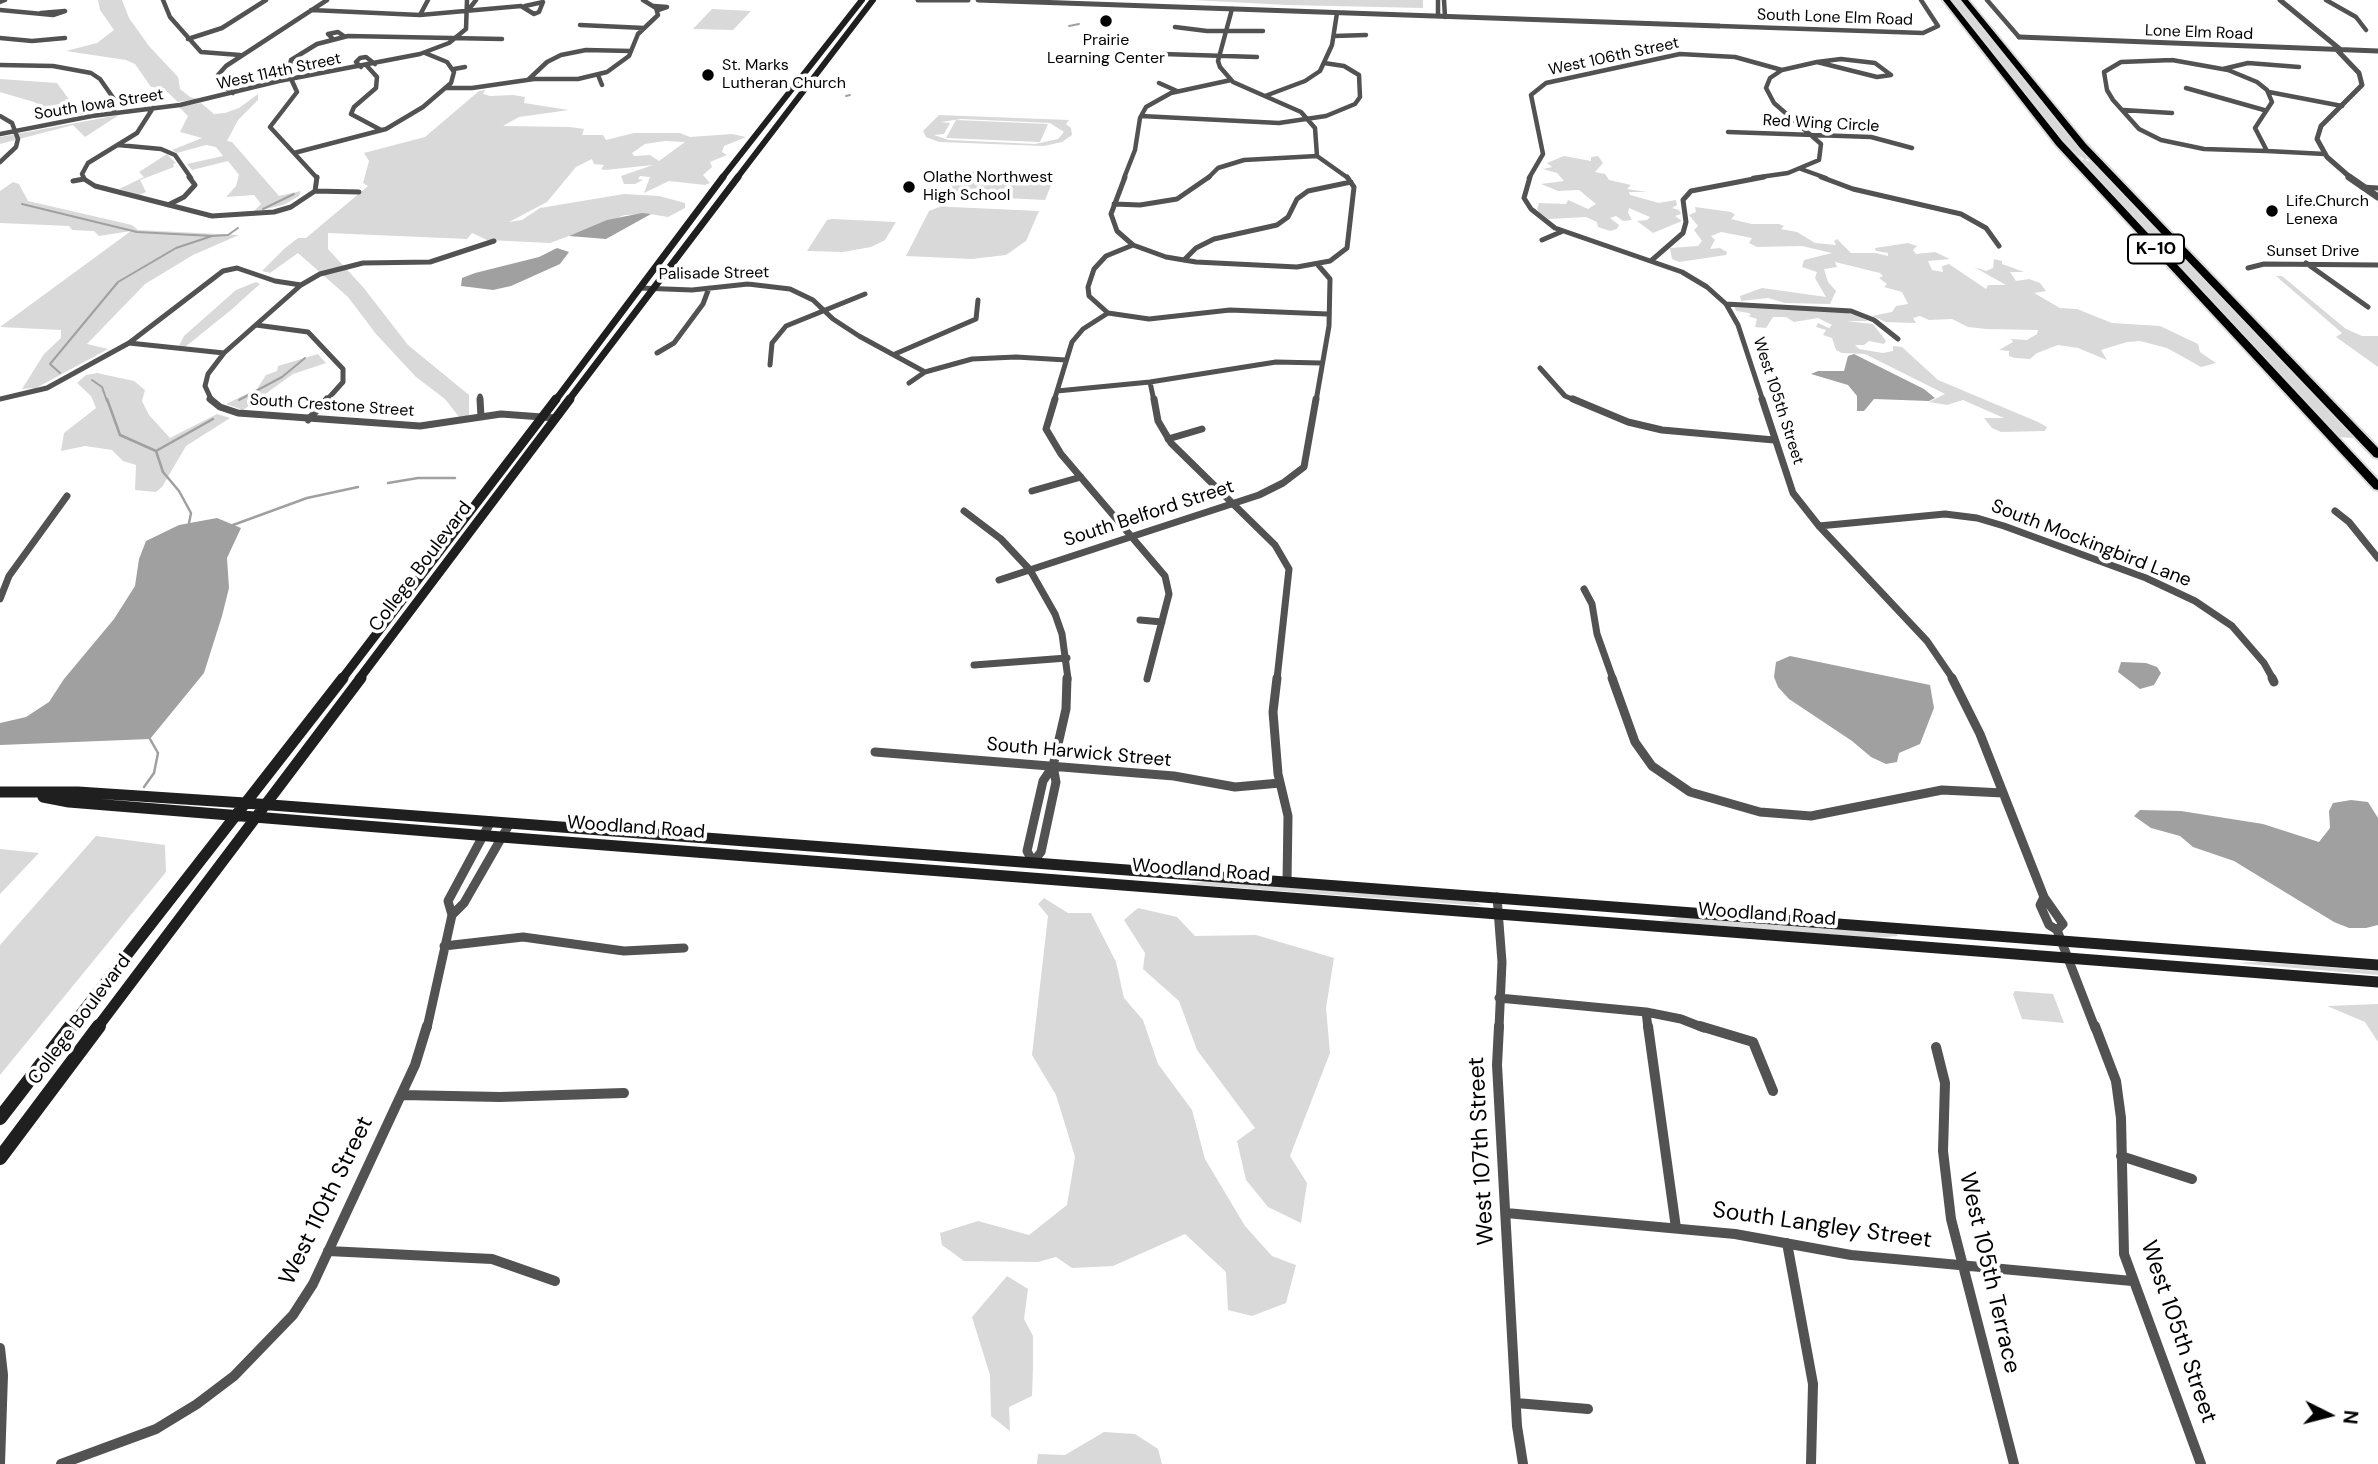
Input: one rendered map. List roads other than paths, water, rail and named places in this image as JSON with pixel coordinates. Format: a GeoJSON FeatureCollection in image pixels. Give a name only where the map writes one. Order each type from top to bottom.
{"type":"FeatureCollection","features":[{"type":"Feature","properties":{"kind":"highway","name":"K-10"},"geometry":{"type":"LineString","coordinates":[[1946,0],[2067,152],[2378,487]]}},
{"type":"Feature","properties":{"kind":"highway","name":"K-10"},"geometry":{"type":"LineString","coordinates":[[1964,0],[2083,146],[2378,455]]}},
{"type":"Feature","properties":{"kind":"main road","name":"College Boulevard"},"geometry":{"type":"LineString","coordinates":[[0,1118],[447,544],[541,417],[862,0]]}},
{"type":"Feature","properties":{"kind":"main road","name":"College Boulevard"},"geometry":{"type":"LineString","coordinates":[[0,1158],[652,289],[873,0]]}},
{"type":"Feature","properties":{"kind":"main road","name":"Woodland Road"},"geometry":{"type":"LineString","coordinates":[[0,792],[78,792],[267,804],[1287,882],[2059,936],[2378,965]]}},
{"type":"Feature","properties":{"kind":"main road","name":"Woodland Road"},"geometry":{"type":"LineString","coordinates":[[23,793],[69,802],[501,837],[2378,982]]}},
{"type":"Feature","properties":{"kind":"street"},"geometry":{"type":"LineString","coordinates":[[163,0],[170,17],[201,52],[240,55]]}},
{"type":"Feature","properties":{"kind":"street"},"geometry":{"type":"LineString","coordinates":[[188,39],[222,28],[266,0]]}},
{"type":"Feature","properties":{"kind":"street"},"geometry":{"type":"LineString","coordinates":[[233,93],[222,88],[218,75],[240,55],[327,0]]}},
{"type":"Feature","properties":{"kind":"street"},"geometry":{"type":"LineString","coordinates":[[421,15],[428,0]]}},
{"type":"Feature","properties":{"kind":"street"},"geometry":{"type":"LineString","coordinates":[[458,37],[466,29],[469,10],[467,0]]}},
{"type":"Feature","properties":{"kind":"street"},"geometry":{"type":"LineString","coordinates":[[469,10],[476,0]]}},
{"type":"Feature","properties":{"kind":"street"},"geometry":{"type":"LineString","coordinates":[[446,88],[485,87],[529,79],[598,75],[620,65],[644,28],[656,17],[656,8],[643,0]]}},
{"type":"Feature","properties":{"kind":"street"},"geometry":{"type":"LineString","coordinates":[[918,0],[968,0]]}},
{"type":"Feature","properties":{"kind":"street","name":"South Lone Elm Road"},"geometry":{"type":"LineString","coordinates":[[978,0],[1900,33],[1934,30],[1938,26],[1921,0]]}},
{"type":"Feature","properties":{"kind":"street"},"geometry":{"type":"LineString","coordinates":[[1438,0],[1441,17]]}},
{"type":"Feature","properties":{"kind":"street"},"geometry":{"type":"LineString","coordinates":[[1441,17],[1444,0]]}},
{"type":"Feature","properties":{"kind":"street"},"geometry":{"type":"LineString","coordinates":[[1987,0],[2019,37]]}},
{"type":"Feature","properties":{"kind":"street"},"geometry":{"type":"LineString","coordinates":[[2280,0],[2339,50],[2354,66],[2361,79],[2360,89],[2318,131],[2317,139],[2325,154],[2362,187],[2378,197]]}},
{"type":"Feature","properties":{"kind":"street"},"geometry":{"type":"LineString","coordinates":[[2326,0],[2356,17],[2367,30]]}},
{"type":"Feature","properties":{"kind":"street"},"geometry":{"type":"LineString","coordinates":[[311,10],[421,15],[543,2],[539,12],[534,14],[527,12],[525,6]]}},
{"type":"Feature","properties":{"kind":"street"},"geometry":{"type":"LineString","coordinates":[[1232,9],[1220,67],[1231,80],[1295,108],[1309,119],[1315,128],[1317,156]]}},
{"type":"Feature","properties":{"kind":"street"},"geometry":{"type":"LineString","coordinates":[[0,10],[41,13]]}},
{"type":"Feature","properties":{"kind":"street"},"geometry":{"type":"LineString","coordinates":[[1265,96],[1310,79],[1324,63],[1334,36],[1337,13]]}},
{"type":"Feature","properties":{"kind":"street"},"geometry":{"type":"LineString","coordinates":[[580,24],[644,28]]}},
{"type":"Feature","properties":{"kind":"street"},"geometry":{"type":"LineString","coordinates":[[1175,27],[1226,32],[1263,31]]}},
{"type":"Feature","properties":{"kind":"street"},"geometry":{"type":"LineString","coordinates":[[314,191],[317,177],[270,127],[297,92],[288,66],[291,60],[312,47],[344,36],[371,34],[502,39]]}},
{"type":"Feature","properties":{"kind":"street"},"geometry":{"type":"LineString","coordinates":[[1334,36],[1366,35]]}},
{"type":"Feature","properties":{"kind":"street","name":"West 114th Street"},"geometry":{"type":"LineString","coordinates":[[202,100],[291,78],[424,53],[458,37]]}},
{"type":"Feature","properties":{"kind":"street","name":"Lone Elm Road"},"geometry":{"type":"LineString","coordinates":[[2019,37],[2378,51]]}},
{"type":"Feature","properties":{"kind":"street"},"geometry":{"type":"LineString","coordinates":[[0,38],[32,41],[65,38]]}},
{"type":"Feature","properties":{"kind":"street"},"geometry":{"type":"LineString","coordinates":[[529,79],[547,62],[564,54],[631,51]]}},
{"type":"Feature","properties":{"kind":"street"},"geometry":{"type":"LineString","coordinates":[[293,153],[381,130],[409,117],[446,88],[454,77],[454,69],[447,62],[424,53]]}},
{"type":"Feature","properties":{"kind":"street"},"geometry":{"type":"LineString","coordinates":[[1163,54],[1256,57]]}},
{"type":"Feature","properties":{"kind":"street","name":"West 106th Street"},"geometry":{"type":"LineString","coordinates":[[1652,260],[1563,231],[1531,209],[1523,194],[1543,154],[1531,102],[1536,89],[1561,78],[1680,54],[1735,57],[1782,70]]}},
{"type":"Feature","properties":{"kind":"street","name":"West 114th Street"},"geometry":{"type":"LineString","coordinates":[[364,66],[356,62],[360,58],[366,57],[375,64]]}},
{"type":"Feature","properties":{"kind":"street"},"geometry":{"type":"LineString","coordinates":[[1652,260],[1683,233],[1686,222],[1683,200],[1691,191],[1801,169],[1814,163],[1822,155],[1821,144],[1814,136],[1774,103],[1766,92],[1767,82],[1782,70],[1817,62],[1863,60],[1881,66],[1891,75],[1877,77],[1817,62]]}},
{"type":"Feature","properties":{"kind":"street"},"geometry":{"type":"LineString","coordinates":[[2325,154],[2204,149],[2171,143],[2142,131],[2107,90],[2104,72],[2109,67],[2150,60],[2191,62],[2223,69],[2257,82],[2269,92],[2342,106]]}},
{"type":"Feature","properties":{"kind":"street"},"geometry":{"type":"LineString","coordinates":[[1324,63],[1351,69],[1361,67]]}},
{"type":"Feature","properties":{"kind":"street"},"geometry":{"type":"LineString","coordinates":[[2223,69],[2248,63],[2299,67]]}},
{"type":"Feature","properties":{"kind":"street"},"geometry":{"type":"LineString","coordinates":[[0,65],[53,65],[91,73],[100,79],[114,99],[114,113]]}},
{"type":"Feature","properties":{"kind":"street"},"geometry":{"type":"LineString","coordinates":[[364,66],[377,76],[376,88],[354,107],[351,114],[381,130]]}},
{"type":"Feature","properties":{"kind":"street"},"geometry":{"type":"LineString","coordinates":[[454,69],[465,67]]}},
{"type":"Feature","properties":{"kind":"street"},"geometry":{"type":"LineString","coordinates":[[1141,116],[1269,123],[1309,119],[1355,104],[1360,97],[1361,85],[1359,75],[1351,69]]}},
{"type":"Feature","properties":{"kind":"street"},"geometry":{"type":"LineString","coordinates":[[598,75],[602,85]]}},
{"type":"Feature","properties":{"kind":"street"},"geometry":{"type":"LineString","coordinates":[[1114,204],[1140,205],[1177,199],[1194,190],[1224,163],[1317,156],[1351,182],[1354,188],[1347,248],[1335,258],[1318,265],[1297,267],[1184,260],[1133,245],[1113,225],[1111,214],[1114,204],[1135,150],[1141,116],[1146,107],[1177,91],[1231,80]]}},
{"type":"Feature","properties":{"kind":"street"},"geometry":{"type":"LineString","coordinates":[[1159,83],[1177,91]]}},
{"type":"Feature","properties":{"kind":"street"},"geometry":{"type":"LineString","coordinates":[[2186,88],[2264,110]]}},
{"type":"Feature","properties":{"kind":"street"},"geometry":{"type":"LineString","coordinates":[[2267,152],[2255,132],[2256,122],[2272,102],[2269,92]]}},
{"type":"Feature","properties":{"kind":"street","name":"South Iowa Street"},"geometry":{"type":"LineString","coordinates":[[0,134],[202,100]]}},
{"type":"Feature","properties":{"kind":"street"},"geometry":{"type":"LineString","coordinates":[[153,108],[143,128],[88,163],[82,174],[84,178],[95,186],[200,215],[255,216],[291,207],[314,191],[359,192]]}},
{"type":"Feature","properties":{"kind":"street"},"geometry":{"type":"LineString","coordinates":[[2123,110],[2172,113]]}},
{"type":"Feature","properties":{"kind":"street"},"geometry":{"type":"LineString","coordinates":[[1,117],[18,131],[16,147]]}},
{"type":"Feature","properties":{"kind":"street","name":"Red Wing Circle"},"geometry":{"type":"LineString","coordinates":[[1728,132],[1880,138],[1912,148]]}},
{"type":"Feature","properties":{"kind":"street"},"geometry":{"type":"LineString","coordinates":[[118,145],[162,149],[175,155],[195,185],[184,197],[167,206]]}},
{"type":"Feature","properties":{"kind":"street"},"geometry":{"type":"LineString","coordinates":[[0,162],[16,147],[24,146]]}},
{"type":"Feature","properties":{"kind":"street"},"geometry":{"type":"LineString","coordinates":[[1801,169],[1853,189],[1961,214],[1986,228],[1999,246]]}},
{"type":"Feature","properties":{"kind":"street"},"geometry":{"type":"LineString","coordinates":[[73,181],[84,178]]}},
{"type":"Feature","properties":{"kind":"street"},"geometry":{"type":"LineString","coordinates":[[1184,260],[1196,248],[1214,239],[1280,223],[1289,215],[1297,199],[1308,191],[1351,182]]}},
{"type":"Feature","properties":{"kind":"street"},"geometry":{"type":"LineString","coordinates":[[2362,187],[2378,188]]}},
{"type":"Feature","properties":{"kind":"street"},"geometry":{"type":"LineString","coordinates":[[1542,240],[1563,231]]}},
{"type":"Feature","properties":{"kind":"street"},"geometry":{"type":"LineString","coordinates":[[129,343],[225,353],[301,285],[345,266],[430,261],[494,241]]}},
{"type":"Feature","properties":{"kind":"street"},"geometry":{"type":"LineString","coordinates":[[1133,245],[1106,256],[1094,269],[1088,287],[1089,296],[1108,313],[1149,319],[1230,310],[1327,314]]}},
{"type":"Feature","properties":{"kind":"street","name":"West 105th Street"},"geometry":{"type":"LineString","coordinates":[[1652,260],[1696,280],[1726,304],[1737,324],[1793,493],[1819,526],[1942,661],[1972,715],[2044,897],[2040,905],[2049,925],[2059,936],[2116,1081],[2120,1101],[2124,1254],[2202,1464]]}},
{"type":"Feature","properties":{"kind":"street"},"geometry":{"type":"LineString","coordinates":[[2306,263],[2368,307]]}},
{"type":"Feature","properties":{"kind":"street","name":"Sunset Drive"},"geometry":{"type":"LineString","coordinates":[[2248,268],[2264,264],[2306,263],[2378,265]]}},
{"type":"Feature","properties":{"kind":"street"},"geometry":{"type":"LineString","coordinates":[[0,399],[47,388],[129,343],[232,265],[261,277],[301,285]]}},
{"type":"Feature","properties":{"kind":"street"},"geometry":{"type":"LineString","coordinates":[[1058,391],[1082,391],[1150,382],[1276,362],[1321,363],[1329,326],[1327,314],[1330,279],[1318,265]]}},
{"type":"Feature","properties":{"kind":"street","name":"Palisade Street"},"geometry":{"type":"LineString","coordinates":[[640,288],[748,285],[790,289],[813,300],[822,310],[859,336],[925,372]]}},
{"type":"Feature","properties":{"kind":"street"},"geometry":{"type":"LineString","coordinates":[[657,353],[674,343],[703,304],[709,288]]}},
{"type":"Feature","properties":{"kind":"street"},"geometry":{"type":"LineString","coordinates":[[770,365],[772,344],[786,326],[865,294]]}},
{"type":"Feature","properties":{"kind":"street"},"geometry":{"type":"LineString","coordinates":[[895,354],[976,319],[979,312],[978,299]]}},
{"type":"Feature","properties":{"kind":"street"},"geometry":{"type":"LineString","coordinates":[[1726,304],[1851,312],[1874,320],[1898,339]]}},
{"type":"Feature","properties":{"kind":"street"},"geometry":{"type":"LineString","coordinates":[[1108,313],[1079,332],[1062,371],[1046,429],[1061,454],[1159,566],[1169,585],[1147,679]]}},
{"type":"Feature","properties":{"kind":"street"},"geometry":{"type":"LineString","coordinates":[[256,325],[308,332],[343,369],[343,382],[308,420]]}},
{"type":"Feature","properties":{"kind":"street","name":"South Crestone Street"},"geometry":{"type":"LineString","coordinates":[[225,353],[208,374],[205,386],[210,399],[220,407],[261,417],[421,426],[502,414],[556,418]]}},
{"type":"Feature","properties":{"kind":"street"},"geometry":{"type":"LineString","coordinates":[[909,383],[925,372],[972,359],[1016,357],[1066,360]]}},
{"type":"Feature","properties":{"kind":"street","name":"South Belford Street"},"geometry":{"type":"LineString","coordinates":[[999,580],[1283,484],[1304,467],[1321,363]]}},
{"type":"Feature","properties":{"kind":"street"},"geometry":{"type":"LineString","coordinates":[[1540,368],[1565,396],[1628,422],[1661,430],[1774,440]]}},
{"type":"Feature","properties":{"kind":"street"},"geometry":{"type":"LineString","coordinates":[[1150,382],[1158,421],[1168,439],[1275,545],[1289,569],[1273,712],[1280,783],[1288,816],[1287,882]]}},
{"type":"Feature","properties":{"kind":"street"},"geometry":{"type":"LineString","coordinates":[[480,396],[481,417]]}},
{"type":"Feature","properties":{"kind":"street"},"geometry":{"type":"LineString","coordinates":[[1168,439],[1202,429]]}},
{"type":"Feature","properties":{"kind":"street"},"geometry":{"type":"LineString","coordinates":[[1032,491],[1081,477]]}},
{"type":"Feature","properties":{"kind":"street"},"geometry":{"type":"LineString","coordinates":[[0,599],[9,576],[67,496]]}},
{"type":"Feature","properties":{"kind":"street"},"geometry":{"type":"LineString","coordinates":[[964,511],[1000,538],[1030,570],[1055,614],[1067,658],[1066,709],[1053,766],[1043,781],[1027,851],[1033,862],[1041,852],[1056,782],[1053,766]]}},
{"type":"Feature","properties":{"kind":"street"},"geometry":{"type":"LineString","coordinates":[[2335,511],[2354,528],[2378,558]]}},
{"type":"Feature","properties":{"kind":"street","name":"South Mockingbird Lane"},"geometry":{"type":"LineString","coordinates":[[1819,526],[1945,514],[2004,526],[2146,578],[2195,601],[2232,626],[2263,663],[2274,682]]}},
{"type":"Feature","properties":{"kind":"street"},"geometry":{"type":"LineString","coordinates":[[0,579],[9,576]]}},
{"type":"Feature","properties":{"kind":"street"},"geometry":{"type":"LineString","coordinates":[[1584,589],[1592,604],[1597,634],[1632,738],[1652,766],[1690,792],[1760,812],[1811,816],[1942,790],[2003,793]]}},
{"type":"Feature","properties":{"kind":"street"},"geometry":{"type":"LineString","coordinates":[[1140,620],[1162,622]]}},
{"type":"Feature","properties":{"kind":"street"},"geometry":{"type":"LineString","coordinates":[[974,665],[1067,658]]}},
{"type":"Feature","properties":{"kind":"street","name":"South Harwick Street"},"geometry":{"type":"LineString","coordinates":[[875,752],[1174,776],[1235,787],[1280,783]]}},
{"type":"Feature","properties":{"kind":"street","name":"West 110th Street"},"geometry":{"type":"LineString","coordinates":[[453,915],[448,901],[491,821]]}},
{"type":"Feature","properties":{"kind":"street","name":"West 110th Street"},"geometry":{"type":"LineString","coordinates":[[61,1464],[156,1429],[234,1376],[293,1315],[313,1284],[402,1095],[426,1035],[453,915],[464,903],[509,823]]}},
{"type":"Feature","properties":{"kind":"street","name":"West 107th Street"},"geometry":{"type":"LineString","coordinates":[[1497,897],[1502,962],[1497,1065],[1516,1402],[1523,1464]]}},
{"type":"Feature","properties":{"kind":"street"},"geometry":{"type":"LineString","coordinates":[[444,946],[523,937],[624,951],[684,948]]}},
{"type":"Feature","properties":{"kind":"street"},"geometry":{"type":"LineString","coordinates":[[1499,998],[1646,1012],[1753,1042],[1773,1091]]}},
{"type":"Feature","properties":{"kind":"street"},"geometry":{"type":"LineString","coordinates":[[1646,1012],[1676,1228]]}},
{"type":"Feature","properties":{"kind":"street","name":"West 105th Terrace"},"geometry":{"type":"LineString","coordinates":[[1936,1047],[1945,1083],[1943,1152],[1946,1193],[1978,1331],[2014,1464]]}},
{"type":"Feature","properties":{"kind":"street"},"geometry":{"type":"LineString","coordinates":[[402,1095],[500,1097],[624,1093]]}},
{"type":"Feature","properties":{"kind":"street"},"geometry":{"type":"LineString","coordinates":[[2121,1156],[2192,1179]]}},
{"type":"Feature","properties":{"kind":"street","name":"South Langley Street"},"geometry":{"type":"LineString","coordinates":[[1506,1213],[1676,1228],[1787,1243],[1851,1255],[2133,1281]]}},
{"type":"Feature","properties":{"kind":"street"},"geometry":{"type":"LineString","coordinates":[[1787,1243],[1813,1384],[1811,1464]]}},
{"type":"Feature","properties":{"kind":"street"},"geometry":{"type":"LineString","coordinates":[[328,1251],[492,1259],[555,1280]]}},
{"type":"Feature","properties":{"kind":"street"},"geometry":{"type":"LineString","coordinates":[[0,1348],[3,1375],[0,1464]]}},
{"type":"Feature","properties":{"kind":"street"},"geometry":{"type":"LineString","coordinates":[[1516,1402],[1588,1409]]}},
{"type":"Feature","properties":{"kind":"waterway"},"geometry":{"type":"LineString","coordinates":[[1069,26],[1079,24]]}},
{"type":"Feature","properties":{"kind":"waterway"},"geometry":{"type":"LineString","coordinates":[[846,96],[850,95]]}},
{"type":"Feature","properties":{"kind":"waterway"},"geometry":{"type":"LineString","coordinates":[[263,209],[294,194]]}},
{"type":"Feature","properties":{"kind":"waterway"},"geometry":{"type":"LineString","coordinates":[[22,204],[137,232],[212,236]]}},
{"type":"Feature","properties":{"kind":"waterway"},"geometry":{"type":"LineString","coordinates":[[212,236],[228,235],[238,228]]}},
{"type":"Feature","properties":{"kind":"waterway"},"geometry":{"type":"LineString","coordinates":[[60,373],[50,364],[118,282],[176,248],[212,236]]}},
{"type":"Feature","properties":{"kind":"waterway"},"geometry":{"type":"LineString","coordinates":[[239,400],[282,377],[305,358]]}},
{"type":"Feature","properties":{"kind":"waterway"},"geometry":{"type":"LineString","coordinates":[[92,380],[102,387],[107,401]]}},
{"type":"Feature","properties":{"kind":"waterway"},"geometry":{"type":"LineString","coordinates":[[107,399],[120,435],[156,451]]}},
{"type":"Feature","properties":{"kind":"waterway"},"geometry":{"type":"LineString","coordinates":[[156,451],[213,419]]}},
{"type":"Feature","properties":{"kind":"waterway"},"geometry":{"type":"LineString","coordinates":[[156,451],[163,472],[179,491],[191,513],[189,523]]}},
{"type":"Feature","properties":{"kind":"waterway"},"geometry":{"type":"LineString","coordinates":[[388,483],[418,478],[455,478]]}},
{"type":"Feature","properties":{"kind":"waterway"},"geometry":{"type":"LineString","coordinates":[[233,525],[307,498],[358,487]]}},
{"type":"Feature","properties":{"kind":"waterway"},"geometry":{"type":"LineString","coordinates":[[144,787],[154,773],[158,753],[150,739]]}},
{"type":"Feature","properties":{"kind":"place","name":"Prairie Learning Center"},"geometry":{"type":"Point","coordinates":[1106,21]}},
{"type":"Feature","properties":{"kind":"place","name":"St. Marks Lutheran Church"},"geometry":{"type":"Point","coordinates":[708,75]}},
{"type":"Feature","properties":{"kind":"place","name":"Olathe Northwest High School"},"geometry":{"type":"Point","coordinates":[909,187]}},
{"type":"Feature","properties":{"kind":"place","name":"Life.Church Lenexa"},"geometry":{"type":"Point","coordinates":[2272,211]}}]}
